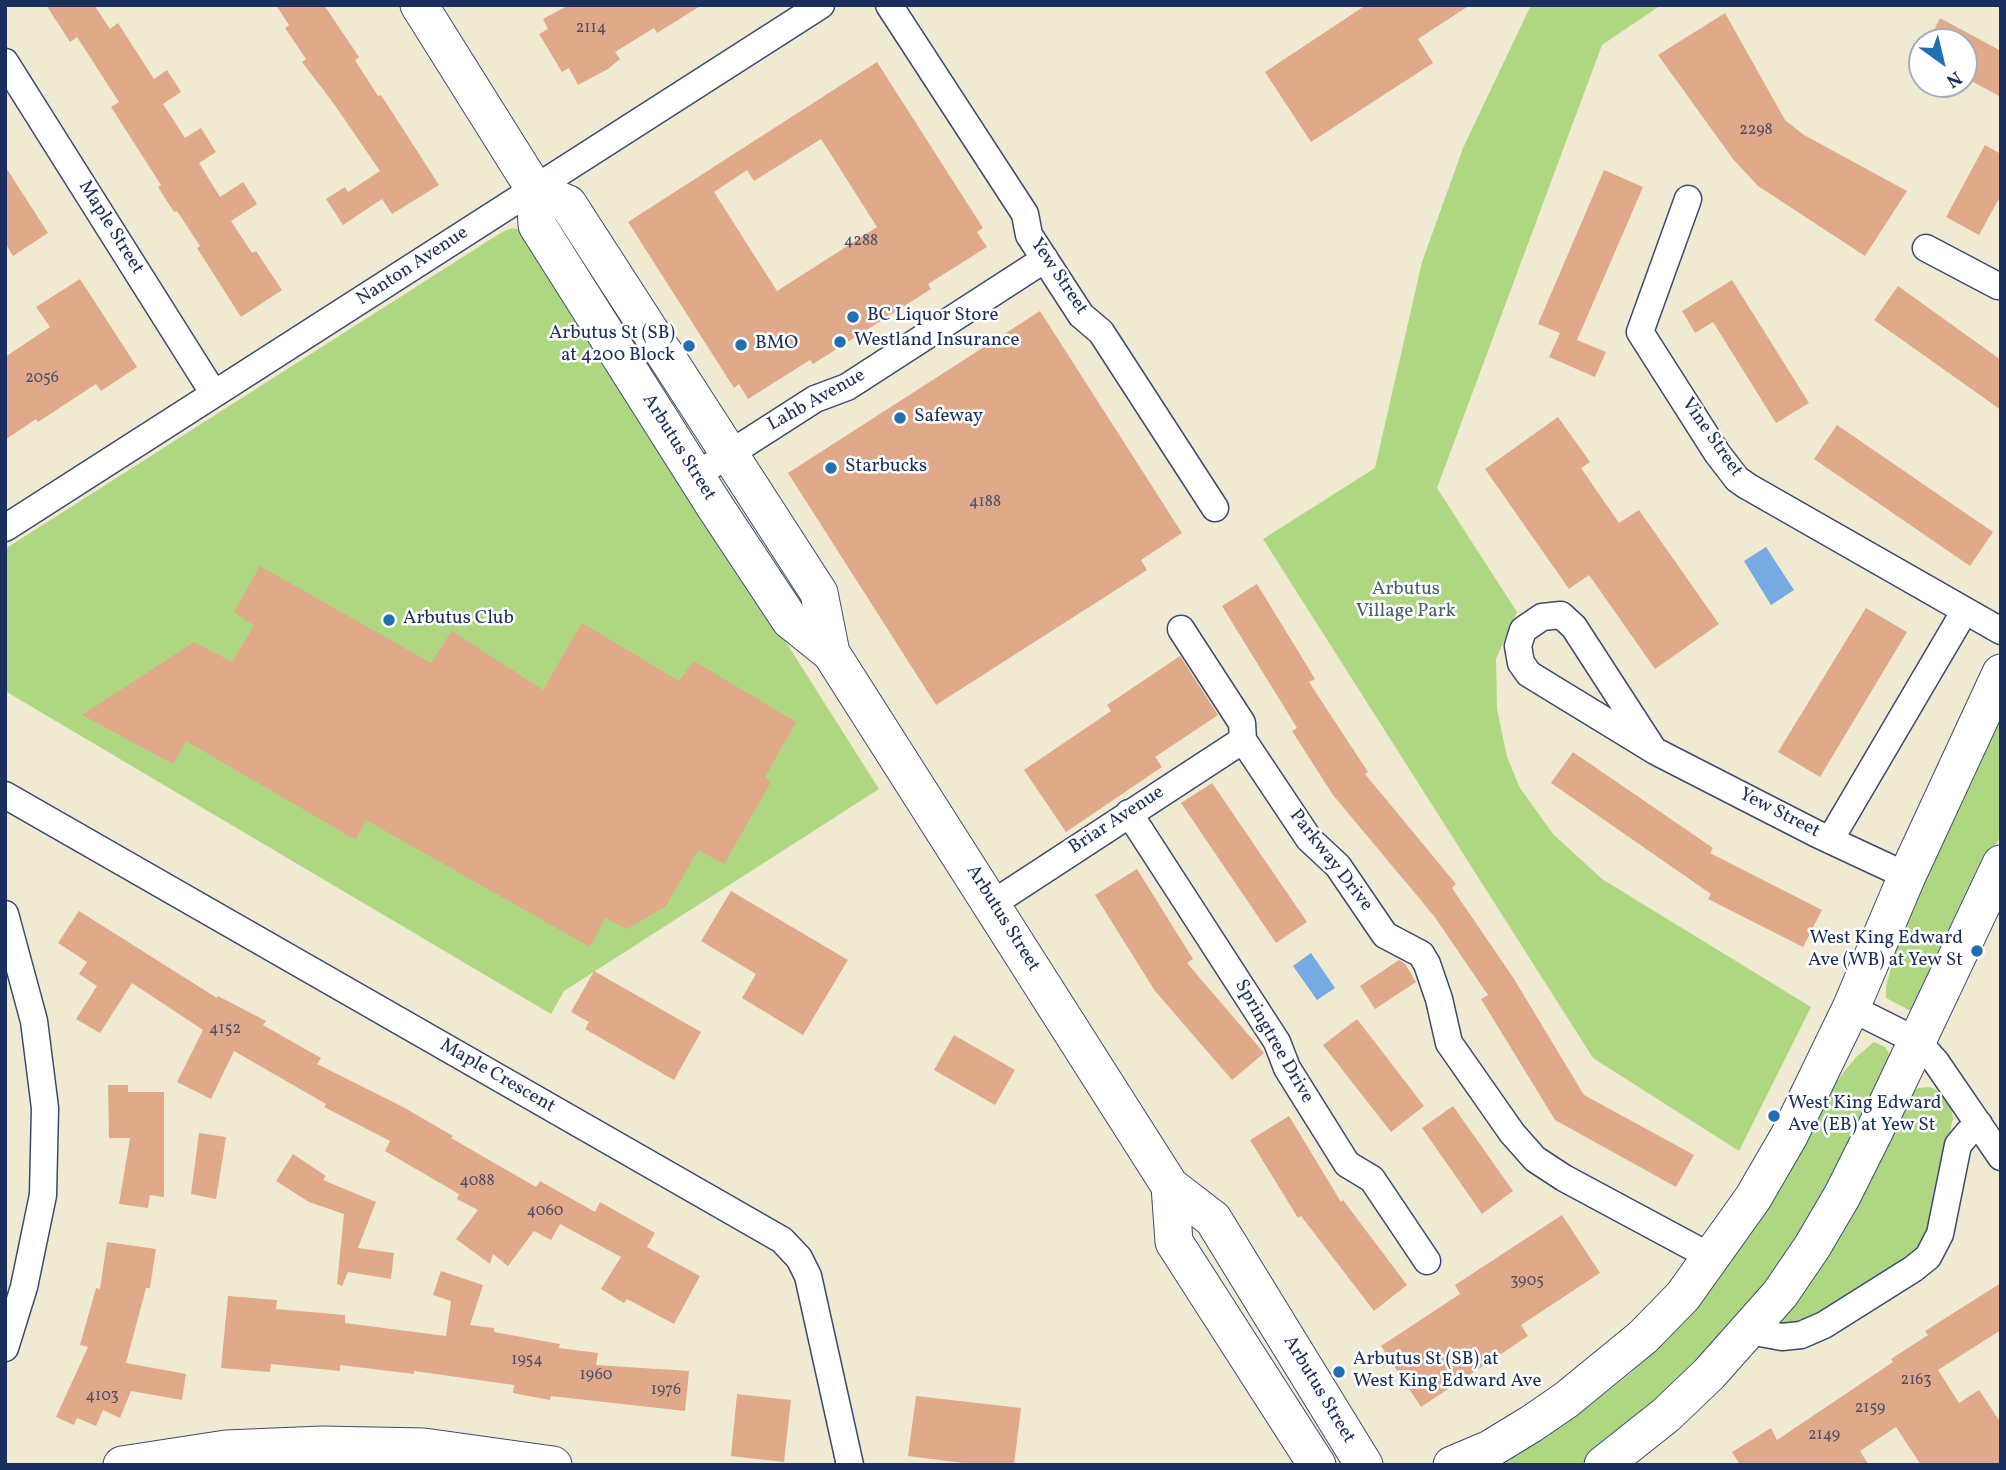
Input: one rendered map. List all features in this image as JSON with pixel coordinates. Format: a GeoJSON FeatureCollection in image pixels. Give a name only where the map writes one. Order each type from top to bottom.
{"type":"FeatureCollection","features":[{"type":"Feature","properties":{"kind":"main road","name":"Arbutus Street"},"geometry":{"type":"LineString","coordinates":[[419,5],[535,190],[537,225],[695,476],[790,620],[831,653],[1170,1186],[1213,1219],[1364,1465]]}},
{"type":"Feature","properties":{"kind":"main road","name":"Arbutus Street"},"geometry":{"type":"LineString","coordinates":[[535,190],[568,204],[819,593],[831,653]]}},
{"type":"Feature","properties":{"kind":"main road"},"geometry":{"type":"LineString","coordinates":[[1452,1465],[1490,1449],[1531,1424],[1643,1337],[1683,1296],[1753,1198],[1790,1136],[1852,1008],[1907,876],[2001,673]]}},
{"type":"Feature","properties":{"kind":"main road"},"geometry":{"type":"LineString","coordinates":[[1603,1465],[1666,1415],[1749,1331],[1780,1294],[1842,1196],[2001,864]]}},
{"type":"Feature","properties":{"kind":"main road","name":"Arbutus Street"},"geometry":{"type":"LineString","coordinates":[[1170,1186],[1174,1242],[1317,1465]]}},
{"type":"Feature","properties":{"kind":"main road"},"geometry":{"type":"LineString","coordinates":[[122,1465],[226,1449],[322,1445],[424,1447],[553,1465]]}},
{"type":"Feature","properties":{"kind":"street","name":"Nanton Avenue"},"geometry":{"type":"LineString","coordinates":[[5,528],[821,5]]}},
{"type":"Feature","properties":{"kind":"street","name":"Yew Street"},"geometry":{"type":"LineString","coordinates":[[889,5],[1025,214],[1029,235],[1081,315],[1101,332],[1215,508]]}},
{"type":"Feature","properties":{"kind":"street","name":"Maple Street"},"geometry":{"type":"LineString","coordinates":[[5,62],[13,92],[214,394]]}},
{"type":"Feature","properties":{"kind":"street","name":"Vine Street"},"geometry":{"type":"LineString","coordinates":[[1688,199],[1640,332],[1717,453],[1737,479],[1747,486],[2001,631]]}},
{"type":"Feature","properties":{"kind":"street"},"geometry":{"type":"LineString","coordinates":[[1926,248],[2000,285]]}},
{"type":"Feature","properties":{"kind":"street","name":"Lahb Avenue"},"geometry":{"type":"LineString","coordinates":[[695,476],[815,399],[846,387],[1045,259]]}},
{"type":"Feature","properties":{"kind":"street"},"geometry":{"type":"LineString","coordinates":[[1830,840],[1964,612]]}},
{"type":"Feature","properties":{"kind":"street","name":"Yew Street"},"geometry":{"type":"LineString","coordinates":[[1653,749],[1574,627],[1561,615],[1542,617],[1523,630],[1518,646],[1521,663],[1529,674],[1653,749],[1830,840],[1907,876]]}},
{"type":"Feature","properties":{"kind":"street","name":"Parkway Drive"},"geometry":{"type":"LineString","coordinates":[[1181,629],[1242,723],[1243,740],[1309,839],[1338,866],[1385,934],[1421,954],[1439,999],[1449,1042],[1512,1133],[1535,1159],[1564,1178],[1711,1257]]}},
{"type":"Feature","properties":{"kind":"street","name":"Briar Avenue"},"geometry":{"type":"LineString","coordinates":[[992,904],[1243,740]]}},
{"type":"Feature","properties":{"kind":"street","name":"Maple Crescent"},"geometry":{"type":"LineString","coordinates":[[5,795],[782,1240],[799,1258],[808,1276],[850,1465]]}},
{"type":"Feature","properties":{"kind":"street","name":"Springtree Drive"},"geometry":{"type":"LineString","coordinates":[[1129,813],[1277,1042],[1287,1068],[1346,1164],[1372,1179],[1427,1261]]}},
{"type":"Feature","properties":{"kind":"street"},"geometry":{"type":"LineString","coordinates":[[5,914],[34,1021],[46,1108],[43,1195],[24,1287],[5,1348]]}},
{"type":"Feature","properties":{"kind":"street"},"geometry":{"type":"LineString","coordinates":[[1852,1008],[1917,1041],[1936,1062],[2001,1157]]}},
{"type":"Feature","properties":{"kind":"street"},"geometry":{"type":"LineString","coordinates":[[1749,1331],[1782,1337],[1801,1335],[1824,1325],[1928,1257],[1940,1234],[1958,1145],[1979,1124]]}},
{"type":"Feature","properties":{"kind":"green space","name":"Arbutus Village Park"},"geometry":{"type":"Polygon","coordinates":[[[1531,5],[1661,5],[1602,45],[1437,488],[1517,612],[1496,659],[1497,709],[1507,757],[1520,788],[1553,834],[1602,879],[1811,1007],[1739,1151],[1593,1058],[1263,539],[1375,468],[1422,262],[1463,148],[1531,5]]]}},
{"type":"Feature","properties":{"kind":"green space","name":"Arbutus Club"},"geometry":{"type":"Polygon","coordinates":[[[512,228],[522,230],[530,238],[879,789],[564,991],[551,1014],[5,691],[5,549],[512,228]]]}},
{"type":"Feature","properties":{"kind":"green space"},"geometry":{"type":"Polygon","coordinates":[[[2001,713],[2001,834],[1919,1007],[1911,1011],[1886,998],[1886,987],[1899,936],[2001,713]]]}},
{"type":"Feature","properties":{"kind":"green space"},"geometry":{"type":"Polygon","coordinates":[[[1874,1042],[1885,1047],[1889,1053],[1885,1077],[1822,1207],[1739,1324],[1617,1438],[1580,1465],[1499,1465],[1576,1416],[1632,1372],[1705,1298],[1813,1112],[1855,1058],[1874,1042]]]}},
{"type":"Feature","properties":{"kind":"green space"},"geometry":{"type":"Polygon","coordinates":[[[1930,1087],[1940,1092],[1951,1108],[1953,1118],[1929,1233],[1918,1253],[1810,1321],[1780,1326],[1778,1320],[1911,1093],[1918,1088],[1930,1087]]]}},
{"type":"Feature","properties":{"kind":"water"},"geometry":{"type":"Polygon","coordinates":[[[1766,547],[1794,590],[1771,605],[1744,561],[1766,547]]]}},
{"type":"Feature","properties":{"kind":"water"},"geometry":{"type":"Polygon","coordinates":[[[1311,953],[1335,988],[1317,1000],[1293,966],[1311,953]]]}},
{"type":"Feature","properties":{"kind":"building"},"geometry":{"type":"Polygon","coordinates":[[[46,5],[94,5],[110,29],[118,23],[154,79],[167,70],[181,92],[163,104],[185,138],[201,128],[216,152],[199,163],[220,197],[243,182],[257,204],[231,221],[252,253],[256,251],[282,290],[241,317],[197,248],[200,246],[177,211],[174,212],[158,187],[161,185],[111,107],[119,102],[77,37],[70,42],[46,5]]]}},
{"type":"Feature","properties":{"kind":"building"},"geometry":{"type":"Polygon","coordinates":[[[276,5],[324,5],[359,57],[355,60],[378,96],[381,95],[439,185],[392,214],[382,199],[343,225],[326,199],[345,187],[348,192],[380,171],[302,62],[306,59],[285,28],[289,25],[276,5]]]}},
{"type":"Feature","properties":{"kind":"building"},"geometry":{"type":"Polygon","coordinates":[[[569,5],[702,5],[657,33],[654,28],[615,52],[620,59],[608,69],[578,85],[569,68],[562,72],[539,34],[548,29],[543,19],[569,5]]]}},
{"type":"Feature","properties":{"kind":"building"},"geometry":{"type":"Polygon","coordinates":[[[1366,5],[1470,5],[1418,39],[1433,63],[1311,142],[1265,72],[1366,5]]]}},
{"type":"Feature","properties":{"kind":"building"},"geometry":{"type":"Polygon","coordinates":[[[1725,13],[1785,120],[1804,135],[1907,191],[1865,256],[1758,186],[1733,159],[1658,55],[1725,13]]]}},
{"type":"Feature","properties":{"kind":"building"},"geometry":{"type":"Polygon","coordinates":[[[1940,18],[1958,28],[1935,28],[1940,18]]]}},
{"type":"Feature","properties":{"kind":"building"},"geometry":{"type":"Polygon","coordinates":[[[1978,39],[2001,51],[2001,97],[1978,85],[1978,39]]]}},
{"type":"Feature","properties":{"kind":"building"},"geometry":{"type":"Polygon","coordinates":[[[877,62],[983,228],[977,232],[987,247],[928,284],[931,289],[813,364],[810,360],[748,399],[739,384],[734,388],[628,222],[877,62]],[[821,139],[754,181],[747,170],[714,192],[777,291],[877,227],[821,139]]]}},
{"type":"Feature","properties":{"kind":"building"},"geometry":{"type":"Polygon","coordinates":[[[1985,145],[2001,154],[2001,195],[1979,235],[1946,217],[1985,145]]]}},
{"type":"Feature","properties":{"kind":"building"},"geometry":{"type":"Polygon","coordinates":[[[5,166],[48,233],[13,256],[5,243],[5,166]]]}},
{"type":"Feature","properties":{"kind":"building"},"geometry":{"type":"Polygon","coordinates":[[[1604,170],[1643,187],[1577,340],[1606,352],[1595,377],[1549,357],[1560,333],[1538,324],[1604,170]]]}},
{"type":"Feature","properties":{"kind":"building"},"geometry":{"type":"Polygon","coordinates":[[[80,279],[137,367],[101,391],[96,384],[5,440],[5,357],[50,327],[36,307],[80,279]]]}},
{"type":"Feature","properties":{"kind":"building"},"geometry":{"type":"Polygon","coordinates":[[[1732,280],[1809,403],[1776,423],[1713,322],[1695,333],[1682,311],[1732,280]]]}},
{"type":"Feature","properties":{"kind":"building"},"geometry":{"type":"Polygon","coordinates":[[[1898,286],[2001,360],[2001,410],[1874,320],[1898,286]]]}},
{"type":"Feature","properties":{"kind":"building"},"geometry":{"type":"Polygon","coordinates":[[[1040,311],[1182,533],[1141,560],[1147,570],[936,705],[788,473],[1040,311]]]}},
{"type":"Feature","properties":{"kind":"building"},"geometry":{"type":"Polygon","coordinates":[[[1558,417],[1590,462],[1581,468],[1619,523],[1639,510],[1719,624],[1655,669],[1589,575],[1569,589],[1485,469],[1558,417]]]}},
{"type":"Feature","properties":{"kind":"building"},"geometry":{"type":"Polygon","coordinates":[[[1837,425],[1993,532],[1970,566],[1814,459],[1837,425]]]}},
{"type":"Feature","properties":{"kind":"building"},"geometry":{"type":"Polygon","coordinates":[[[260,566],[431,663],[452,631],[543,690],[582,623],[679,681],[694,661],[796,722],[765,777],[771,782],[724,864],[698,850],[666,906],[627,929],[605,918],[590,947],[366,820],[356,840],[186,741],[173,764],[82,715],[194,642],[232,662],[254,626],[234,612],[260,566]]]}},
{"type":"Feature","properties":{"kind":"building"},"geometry":{"type":"Polygon","coordinates":[[[1257,584],[1315,679],[1309,682],[1368,772],[1365,774],[1456,884],[1452,888],[1514,979],[1584,1095],[1694,1155],[1676,1187],[1555,1120],[1481,999],[1488,995],[1434,916],[1333,795],[1292,731],[1297,728],[1222,606],[1257,584]]]}},
{"type":"Feature","properties":{"kind":"building"},"geometry":{"type":"Polygon","coordinates":[[[1866,608],[1907,632],[1820,777],[1778,752],[1866,608]]]}},
{"type":"Feature","properties":{"kind":"building"},"geometry":{"type":"Polygon","coordinates":[[[1180,656],[1218,715],[1155,757],[1162,767],[1066,832],[1024,770],[1111,711],[1107,705],[1180,656]]]}},
{"type":"Feature","properties":{"kind":"building"},"geometry":{"type":"Polygon","coordinates":[[[1573,752],[1713,848],[1710,853],[1822,910],[1803,947],[1708,899],[1711,894],[1551,783],[1573,752]]]}},
{"type":"Feature","properties":{"kind":"building"},"geometry":{"type":"Polygon","coordinates":[[[1212,783],[1307,922],[1276,943],[1181,803],[1212,783]]]}},
{"type":"Feature","properties":{"kind":"building"},"geometry":{"type":"Polygon","coordinates":[[[1137,869],[1193,959],[1187,963],[1264,1053],[1232,1080],[1155,991],[1095,895],[1137,869]]]}},
{"type":"Feature","properties":{"kind":"building"},"geometry":{"type":"Polygon","coordinates":[[[731,891],[848,960],[803,1035],[742,998],[756,974],[701,941],[731,891]]]}},
{"type":"Feature","properties":{"kind":"building"},"geometry":{"type":"Polygon","coordinates":[[[79,911],[217,998],[218,996],[266,1021],[263,1025],[321,1058],[317,1064],[403,1107],[536,1187],[540,1181],[595,1212],[600,1202],[655,1233],[647,1247],[700,1276],[674,1324],[627,1299],[624,1303],[601,1289],[621,1257],[560,1224],[551,1240],[534,1231],[508,1266],[493,1254],[490,1264],[456,1239],[478,1210],[457,1199],[459,1194],[385,1151],[390,1141],[324,1107],[326,1104],[234,1051],[211,1099],[177,1082],[203,1030],[132,983],[100,1033],[76,1019],[97,986],[79,974],[87,962],[58,943],[79,911]]]}},
{"type":"Feature","properties":{"kind":"building"},"geometry":{"type":"Polygon","coordinates":[[[1399,960],[1405,964],[1416,982],[1375,1009],[1360,986],[1399,960]]]}},
{"type":"Feature","properties":{"kind":"building"},"geometry":{"type":"Polygon","coordinates":[[[594,971],[701,1032],[674,1080],[585,1029],[589,1022],[571,1012],[594,971]]]}},
{"type":"Feature","properties":{"kind":"building"},"geometry":{"type":"Polygon","coordinates":[[[1357,1019],[1424,1106],[1391,1132],[1323,1045],[1357,1019]]]}},
{"type":"Feature","properties":{"kind":"building"},"geometry":{"type":"Polygon","coordinates":[[[954,1035],[1015,1070],[995,1105],[934,1070],[954,1035]]]}},
{"type":"Feature","properties":{"kind":"building"},"geometry":{"type":"Polygon","coordinates":[[[108,1085],[128,1085],[128,1092],[164,1092],[164,1197],[150,1195],[148,1208],[119,1204],[130,1138],[109,1138],[108,1085]]]}},
{"type":"Feature","properties":{"kind":"building"},"geometry":{"type":"Polygon","coordinates":[[[1453,1106],[1513,1191],[1482,1214],[1422,1128],[1453,1106]]]}},
{"type":"Feature","properties":{"kind":"building"},"geometry":{"type":"Polygon","coordinates":[[[1289,1116],[1341,1202],[1343,1200],[1407,1285],[1374,1311],[1301,1216],[1298,1218],[1250,1140],[1289,1116]]]}},
{"type":"Feature","properties":{"kind":"building"},"geometry":{"type":"Polygon","coordinates":[[[199,1133],[226,1137],[216,1199],[191,1194],[199,1133]]]}},
{"type":"Feature","properties":{"kind":"building"},"geometry":{"type":"Polygon","coordinates":[[[293,1154],[326,1176],[323,1180],[376,1202],[358,1248],[394,1253],[391,1279],[348,1272],[342,1286],[337,1284],[344,1214],[309,1202],[276,1181],[293,1154]]]}},
{"type":"Feature","properties":{"kind":"building"},"geometry":{"type":"Polygon","coordinates":[[[1562,1215],[1600,1273],[1521,1325],[1528,1336],[1421,1407],[1381,1346],[1460,1294],[1455,1285],[1562,1215]]]}},
{"type":"Feature","properties":{"kind":"building"},"geometry":{"type":"Polygon","coordinates":[[[107,1242],[156,1249],[150,1288],[146,1288],[126,1363],[186,1374],[182,1400],[131,1391],[120,1418],[103,1410],[96,1426],[77,1418],[74,1425],[56,1417],[88,1347],[80,1345],[96,1288],[100,1289],[107,1242]]]}},
{"type":"Feature","properties":{"kind":"building"},"geometry":{"type":"Polygon","coordinates":[[[441,1271],[483,1285],[470,1325],[560,1344],[559,1348],[598,1353],[596,1365],[689,1371],[685,1411],[551,1396],[550,1400],[513,1393],[514,1385],[414,1371],[414,1374],[340,1365],[340,1371],[271,1364],[270,1372],[221,1368],[228,1296],[277,1300],[276,1309],[345,1315],[345,1323],[446,1336],[451,1301],[433,1295],[441,1271]]]}},
{"type":"Feature","properties":{"kind":"building"},"geometry":{"type":"Polygon","coordinates":[[[2001,1283],[2001,1330],[1938,1370],[1959,1403],[1979,1390],[2001,1423],[2001,1465],[1921,1465],[1896,1427],[1860,1451],[1869,1465],[1740,1465],[1732,1452],[1771,1428],[1777,1440],[1893,1362],[1891,1359],[1928,1335],[1925,1331],[2001,1283]]]}},
{"type":"Feature","properties":{"kind":"building"},"geometry":{"type":"Polygon","coordinates":[[[737,1394],[791,1400],[784,1462],[731,1456],[737,1394]]]}},
{"type":"Feature","properties":{"kind":"building"},"geometry":{"type":"Polygon","coordinates":[[[916,1396],[1021,1408],[1014,1465],[979,1465],[908,1456],[916,1396]]]}},
{"type":"Feature","properties":{"kind":"place","name":"BC Liquor Store"},"geometry":{"type":"Point","coordinates":[853,317]}},
{"type":"Feature","properties":{"kind":"place","name":"Westland Insurance"},"geometry":{"type":"Point","coordinates":[840,342]}},
{"type":"Feature","properties":{"kind":"place","name":"BMO"},"geometry":{"type":"Point","coordinates":[741,345]}},
{"type":"Feature","properties":{"kind":"place","name":"Arbutus St (SB) at 4200 Block"},"geometry":{"type":"Point","coordinates":[689,346]}},
{"type":"Feature","properties":{"kind":"place","name":"Safeway"},"geometry":{"type":"Point","coordinates":[900,418]}},
{"type":"Feature","properties":{"kind":"place","name":"Starbucks"},"geometry":{"type":"Point","coordinates":[831,468]}},
{"type":"Feature","properties":{"kind":"place","name":"Arbutus Club"},"geometry":{"type":"Point","coordinates":[389,620]}},
{"type":"Feature","properties":{"kind":"place","name":"West King Edward Ave (WB) at Yew St"},"geometry":{"type":"Point","coordinates":[1977,951]}},
{"type":"Feature","properties":{"kind":"place","name":"West King Edward Ave (EB) at Yew St"},"geometry":{"type":"Point","coordinates":[1774,1116]}},
{"type":"Feature","properties":{"kind":"place","name":"Arbutus St (SB) at West King Edward Ave"},"geometry":{"type":"Point","coordinates":[1339,1372]}}]}
